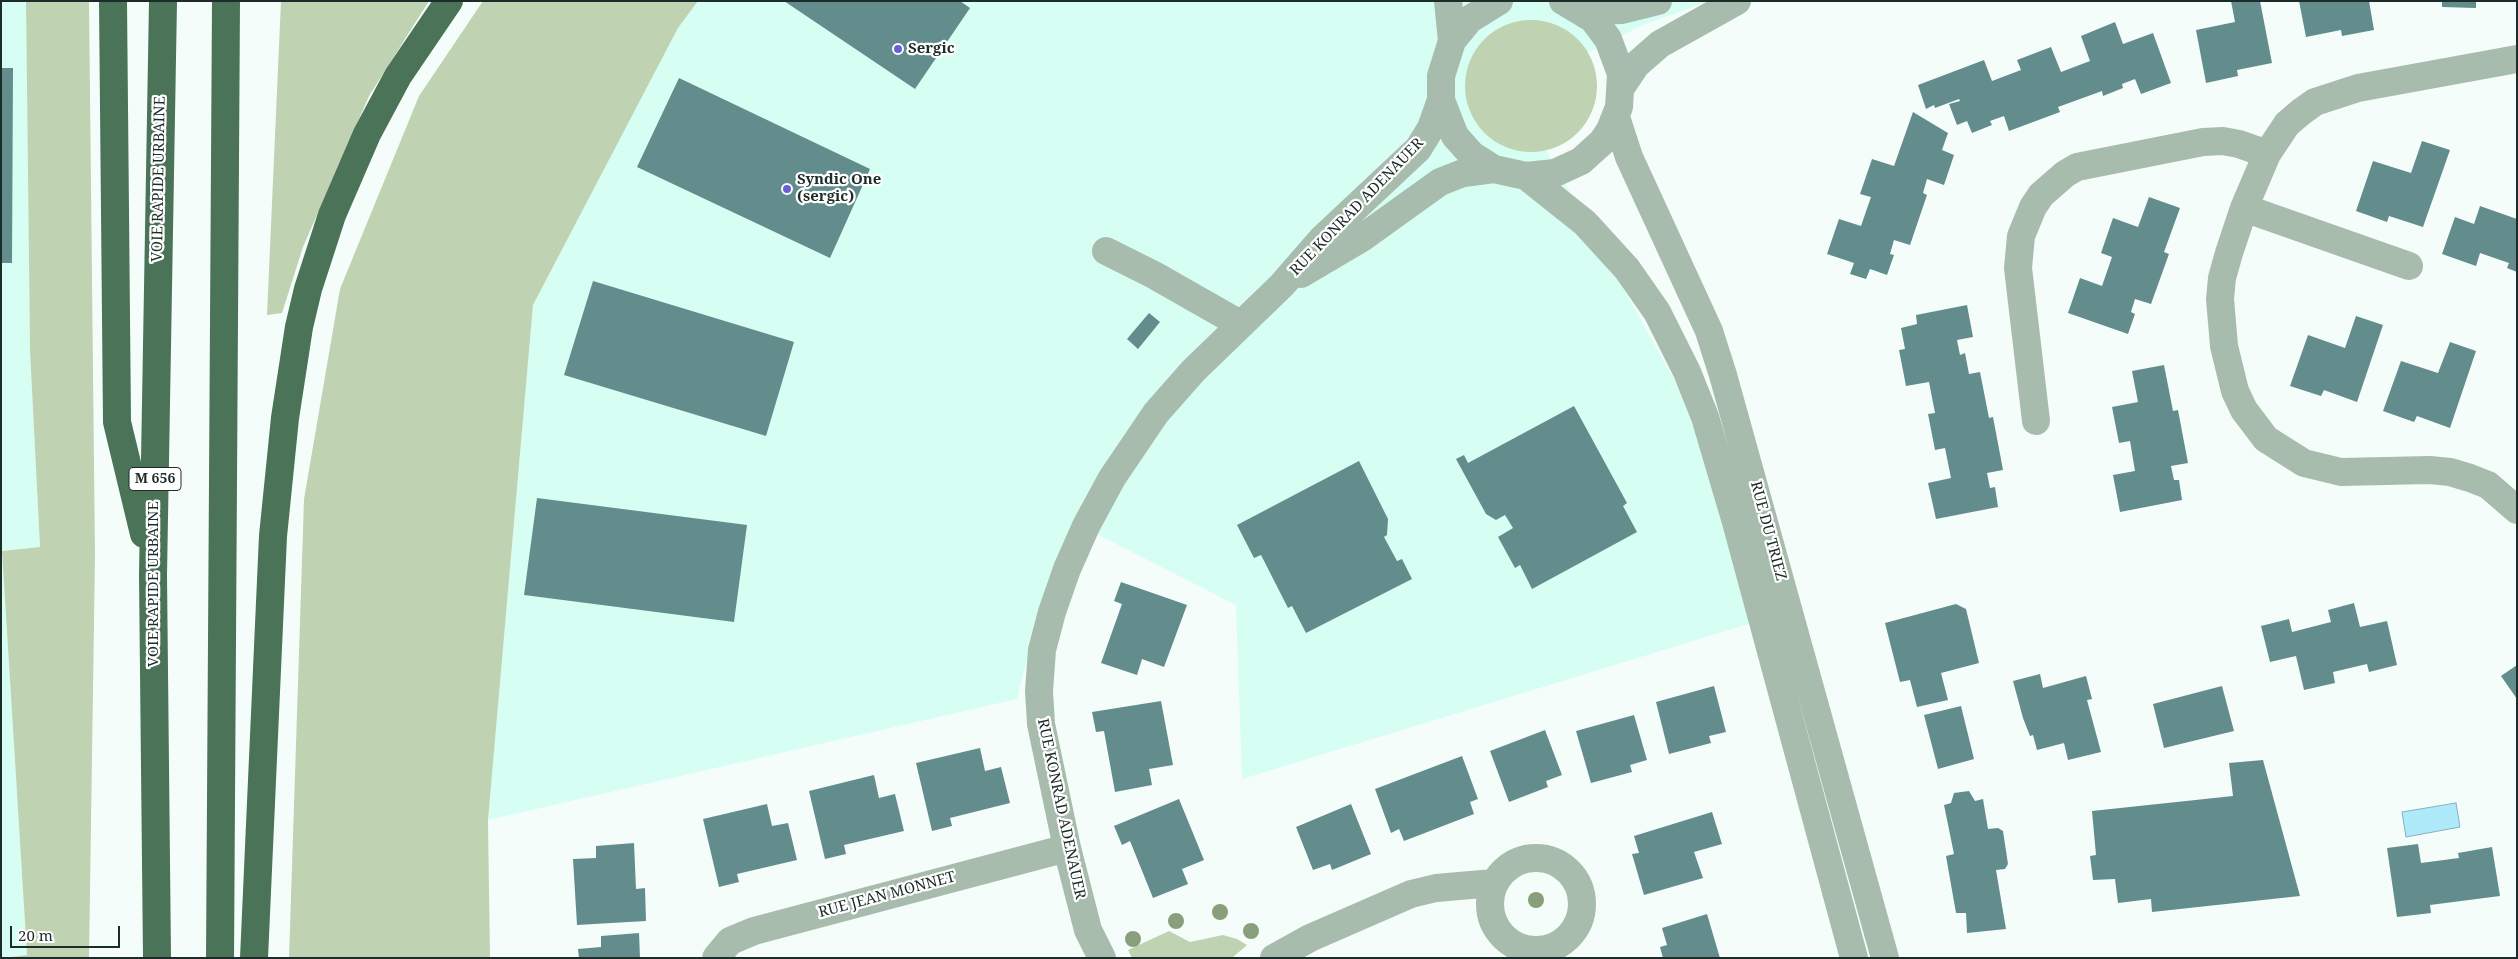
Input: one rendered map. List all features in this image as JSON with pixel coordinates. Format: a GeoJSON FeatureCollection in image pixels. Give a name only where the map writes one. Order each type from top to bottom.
{"type":"FeatureCollection","features":[{"type":"Feature","properties":{"kind":"highway"},"geometry":{"type":"LineString","coordinates":[[113,1],[117,422],[153,575]]}},
{"type":"Feature","properties":{"kind":"highway","name":"VOIE RAPIDE URBAINE"},"geometry":{"type":"LineString","coordinates":[[157,958],[153,575],[163,1]]}},
{"type":"Feature","properties":{"kind":"highway"},"geometry":{"type":"LineString","coordinates":[[220,958],[226,1]]}},
{"type":"Feature","properties":{"kind":"highway"},"geometry":{"type":"LineString","coordinates":[[254,958],[273,536],[284,418],[299,327],[308,289],[332,215],[367,134],[398,76],[449,1]]}},
{"type":"Feature","properties":{"kind":"street"},"geometry":{"type":"LineString","coordinates":[[1448,1],[1452,41]]}},
{"type":"Feature","properties":{"kind":"street"},"geometry":{"type":"LineString","coordinates":[[1499,1],[1470,19],[1452,41],[1441,76],[1441,100],[1449,125],[1463,146],[1483,163],[1494,169],[1526,176],[1555,173],[1581,162],[1602,142],[1616,117],[1622,86],[1618,62],[1608,39],[1592,19],[1573,6]]}},
{"type":"Feature","properties":{"kind":"street"},"geometry":{"type":"LineString","coordinates":[[1573,6],[1622,10],[1658,1]]}},
{"type":"Feature","properties":{"kind":"street"},"geometry":{"type":"LineString","coordinates":[[1622,86],[1636,65],[1670,36],[1737,1]]}},
{"type":"Feature","properties":{"kind":"street"},"geometry":{"type":"LineString","coordinates":[[2517,59],[2358,88],[2315,102],[2287,124],[2267,154],[2244,208],[2222,278],[2220,321],[2235,391],[2244,410],[2266,439],[2304,462],[2341,472],[2430,470],[2464,476],[2488,485],[2517,510]]}},
{"type":"Feature","properties":{"kind":"street","name":"RUE KONRAD ADENAUER"},"geometry":{"type":"LineString","coordinates":[[1102,958],[1088,930],[1067,848],[1041,724],[1039,691],[1047,630],[1059,589],[1097,504],[1140,434],[1181,383],[1282,285],[1322,239],[1418,148],[1431,128],[1441,100]]}},
{"type":"Feature","properties":{"kind":"street","name":"RUE DU TRIEZ"},"geometry":{"type":"LineString","coordinates":[[1616,117],[1629,157],[1709,331],[1723,375],[1885,958]]}},
{"type":"Feature","properties":{"kind":"street"},"geometry":{"type":"LineString","coordinates":[[2036,421],[2019,282],[2019,259],[2021,236],[2026,221],[2041,195],[2065,174],[2077,167],[2203,142],[2223,141],[2239,144],[2267,154]]}},
{"type":"Feature","properties":{"kind":"street","name":"RUE KONRAD ADENAUER"},"geometry":{"type":"LineString","coordinates":[[1282,285],[1362,238],[1440,182],[1464,174],[1494,169]]}},
{"type":"Feature","properties":{"kind":"street","name":"RUE DU TRIEZ"},"geometry":{"type":"LineString","coordinates":[[1526,176],[1579,217],[1627,269],[1656,312],[1688,372],[1705,418],[1736,522],[1854,958]]}},
{"type":"Feature","properties":{"kind":"street"},"geometry":{"type":"LineString","coordinates":[[2244,208],[2409,266]]}},
{"type":"Feature","properties":{"kind":"street"},"geometry":{"type":"LineString","coordinates":[[1106,251],[1154,275],[1240,324]]}},
{"type":"Feature","properties":{"kind":"street","name":"RUE JEAN MONNET"},"geometry":{"type":"LineString","coordinates":[[716,958],[730,941],[754,931],[1067,848]]}},
{"type":"Feature","properties":{"kind":"street"},"geometry":{"type":"LineString","coordinates":[[1274,958],[1310,938],[1411,894],[1436,888],[1494,882]]}},
{"type":"Feature","properties":{"kind":"shaded area"},"geometry":{"type":"Polygon","coordinates":[[[1,1],[26,1],[30,351],[40,547],[2,551],[27,955],[1,957],[1,1]]]}},
{"type":"Feature","properties":{"kind":"shaded area"},"geometry":{"type":"Polygon","coordinates":[[[26,1],[89,1],[95,556],[89,958],[1,958],[27,955],[2,551],[40,547],[30,351],[26,1]]]}},
{"type":"Feature","properties":{"kind":"shaded area"},"geometry":{"type":"Polygon","coordinates":[[[281,1],[429,1],[369,96],[303,247],[282,313],[267,315],[281,1]]]}},
{"type":"Feature","properties":{"kind":"shaded area"},"geometry":{"type":"Polygon","coordinates":[[[483,1],[698,1],[678,28],[533,305],[488,820],[490,958],[289,958],[304,499],[340,289],[419,96],[483,1]]]}},
{"type":"Feature","properties":{"kind":"shaded area"},"geometry":{"type":"Polygon","coordinates":[[[698,1],[1710,1],[1643,25],[1513,90],[1801,608],[1242,779],[1236,605],[1087,529],[1042,602],[1017,699],[488,820],[533,305],[678,28],[698,1]]]}},
{"type":"Feature","properties":{"kind":"shaded area"},"geometry":{"type":"Polygon","coordinates":[[[1531,20],[1556,25],[1567,31],[1577,40],[1586,50],[1592,61],[1597,86],[1592,111],[1586,122],[1577,132],[1567,141],[1556,147],[1531,152],[1506,147],[1495,141],[1485,132],[1476,122],[1470,111],[1465,86],[1470,61],[1476,50],[1485,40],[1495,31],[1506,25],[1531,20]]]}},
{"type":"Feature","properties":{"kind":"shaded area"},"geometry":{"type":"Polygon","coordinates":[[[1169,931],[1190,942],[1223,935],[1237,939],[1247,945],[1232,958],[1132,958],[1128,950],[1169,931]]]}},
{"type":"Feature","properties":{"kind":"water"},"geometry":{"type":"Polygon","coordinates":[[[2456,803],[2460,827],[2406,837],[2402,812],[2456,803]]]}},
{"type":"Feature","properties":{"kind":"building","name":"Sergic"},"geometry":{"type":"Polygon","coordinates":[[[784,1],[960,1],[970,8],[915,89],[784,1]]]}},
{"type":"Feature","properties":{"kind":"building"},"geometry":{"type":"Polygon","coordinates":[[[2231,1],[2260,1],[2272,63],[2237,70],[2238,76],[2206,83],[2196,30],[2235,22],[2231,1]]]}},
{"type":"Feature","properties":{"kind":"building"},"geometry":{"type":"Polygon","coordinates":[[[2299,1],[2369,1],[2374,30],[2342,36],[2341,30],[2306,37],[2299,1]]]}},
{"type":"Feature","properties":{"kind":"building"},"geometry":{"type":"Polygon","coordinates":[[[2442,1],[2476,1],[2476,8],[2442,7],[2442,1]]]}},
{"type":"Feature","properties":{"kind":"building"},"geometry":{"type":"Polygon","coordinates":[[[2115,22],[2123,44],[2153,33],[2171,83],[2141,94],[2135,79],[2122,84],[2123,88],[2103,96],[2102,91],[2058,107],[2060,112],[2009,131],[2004,116],[1990,121],[1992,125],[1972,133],[1967,121],[1957,125],[1949,104],[1960,101],[1959,99],[1935,108],[1934,105],[1926,109],[1918,85],[1984,60],[1992,81],[2021,70],[2017,60],[2051,47],[2061,72],[2090,61],[2081,36],[2115,22]]]}},
{"type":"Feature","properties":{"kind":"building"},"geometry":{"type":"Polygon","coordinates":[[[1,68],[13,68],[12,263],[1,263],[1,68]]]}},
{"type":"Feature","properties":{"kind":"building"},"geometry":{"type":"Polygon","coordinates":[[[679,78],[870,169],[830,258],[637,167],[679,78]]]}},
{"type":"Feature","properties":{"kind":"building"},"geometry":{"type":"Polygon","coordinates":[[[1913,112],[1948,133],[1942,150],[1954,155],[1944,185],[1927,179],[1923,193],[1927,195],[1910,245],[1894,240],[1890,254],[1894,255],[1887,275],[1870,269],[1866,279],[1850,274],[1854,263],[1827,254],[1839,219],[1861,226],[1871,197],[1860,194],[1872,159],[1894,166],[1913,112]]]}},
{"type":"Feature","properties":{"kind":"building"},"geometry":{"type":"Polygon","coordinates":[[[2422,141],[2450,150],[2423,227],[2389,216],[2387,222],[2356,211],[2373,161],[2411,173],[2422,141]]]}},
{"type":"Feature","properties":{"kind":"building"},"geometry":{"type":"Polygon","coordinates":[[[2149,197],[2180,208],[2164,252],[2169,254],[2151,304],[2135,299],[2131,312],[2135,314],[2128,334],[2068,313],[2080,278],[2102,286],[2112,257],[2101,253],[2113,218],[2138,227],[2149,197]]]}},
{"type":"Feature","properties":{"kind":"building"},"geometry":{"type":"Polygon","coordinates":[[[2480,206],[2517,219],[2517,272],[2507,268],[2509,263],[2480,253],[2476,266],[2442,254],[2455,217],[2474,224],[2480,206]]]}},
{"type":"Feature","properties":{"kind":"building"},"geometry":{"type":"Polygon","coordinates":[[[593,281],[794,342],[766,436],[564,375],[593,281]]]}},
{"type":"Feature","properties":{"kind":"building"},"geometry":{"type":"Polygon","coordinates":[[[1967,305],[1973,337],[1957,340],[1960,355],[1965,353],[1969,374],[1980,372],[1989,418],[1993,417],[2003,470],[1987,473],[1990,488],[1995,487],[1998,507],[1936,519],[1928,483],[1951,478],[1945,448],[1935,450],[1928,414],[1935,413],[1929,382],[1906,386],[1899,350],[1905,349],[1901,328],[1917,324],[1916,315],[1967,305]]]}},
{"type":"Feature","properties":{"kind":"building"},"geometry":{"type":"Polygon","coordinates":[[[1149,313],[1160,322],[1138,349],[1127,339],[1149,313]]]}},
{"type":"Feature","properties":{"kind":"building"},"geometry":{"type":"Polygon","coordinates":[[[2356,316],[2383,325],[2357,402],[2324,390],[2321,396],[2290,386],[2308,335],[2345,348],[2356,316]]]}},
{"type":"Feature","properties":{"kind":"building"},"geometry":{"type":"Polygon","coordinates":[[[2450,342],[2476,351],[2450,428],[2417,416],[2414,422],[2383,411],[2401,361],[2438,373],[2450,342]]]}},
{"type":"Feature","properties":{"kind":"building"},"geometry":{"type":"Polygon","coordinates":[[[2164,365],[2173,411],[2178,410],[2188,463],[2171,466],[2174,480],[2179,480],[2182,500],[2120,512],[2113,475],[2135,471],[2130,441],[2119,443],[2112,407],[2138,402],[2132,371],[2164,365]]]}},
{"type":"Feature","properties":{"kind":"building"},"geometry":{"type":"Polygon","coordinates":[[[1574,406],[1627,503],[1623,506],[1637,532],[1532,589],[1520,565],[1515,568],[1498,537],[1513,528],[1505,515],[1496,520],[1486,514],[1456,459],[1464,455],[1468,463],[1574,406]]]}},
{"type":"Feature","properties":{"kind":"building"},"geometry":{"type":"Polygon","coordinates":[[[1359,461],[1388,519],[1387,535],[1384,537],[1397,561],[1402,559],[1412,579],[1306,633],[1292,606],[1288,608],[1261,555],[1254,558],[1237,525],[1359,461]]]}},
{"type":"Feature","properties":{"kind":"building"},"geometry":{"type":"Polygon","coordinates":[[[537,498],[747,525],[734,622],[524,595],[537,498]]]}},
{"type":"Feature","properties":{"kind":"building"},"geometry":{"type":"Polygon","coordinates":[[[1121,582],[1187,605],[1164,667],[1142,659],[1137,675],[1101,663],[1122,604],[1114,601],[1121,582]]]}},
{"type":"Feature","properties":{"kind":"building"},"geometry":{"type":"Polygon","coordinates":[[[2354,603],[2360,627],[2387,621],[2397,665],[2369,672],[2367,664],[2333,672],[2335,683],[2304,690],[2296,656],[2270,662],[2261,626],[2289,619],[2292,632],[2331,622],[2328,610],[2354,603]]]}},
{"type":"Feature","properties":{"kind":"building"},"geometry":{"type":"Polygon","coordinates":[[[1956,604],[1966,609],[1979,663],[1941,673],[1948,700],[1917,707],[1910,680],[1900,682],[1885,623],[1956,604]]]}},
{"type":"Feature","properties":{"kind":"building"},"geometry":{"type":"Polygon","coordinates":[[[2517,665],[2517,699],[2501,676],[2517,665]]]}},
{"type":"Feature","properties":{"kind":"building"},"geometry":{"type":"Polygon","coordinates":[[[2040,674],[2043,688],[2086,676],[2092,699],[2087,700],[2101,752],[2068,760],[2064,743],[2037,750],[2033,735],[2030,736],[2023,718],[2013,681],[2040,674]]]}},
{"type":"Feature","properties":{"kind":"building"},"geometry":{"type":"Polygon","coordinates":[[[1714,686],[1726,732],[1709,736],[1711,743],[1669,754],[1656,702],[1714,686]]]}},
{"type":"Feature","properties":{"kind":"building"},"geometry":{"type":"Polygon","coordinates":[[[2222,686],[2234,731],[2164,748],[2153,704],[2222,686]]]}},
{"type":"Feature","properties":{"kind":"building"},"geometry":{"type":"Polygon","coordinates":[[[1161,701],[1173,765],[1149,769],[1152,785],[1115,792],[1104,731],[1096,732],[1092,712],[1161,701]]]}},
{"type":"Feature","properties":{"kind":"building"},"geometry":{"type":"Polygon","coordinates":[[[1961,706],[1974,759],[1938,769],[1924,715],[1961,706]]]}},
{"type":"Feature","properties":{"kind":"building"},"geometry":{"type":"Polygon","coordinates":[[[1634,715],[1647,760],[1630,765],[1632,772],[1591,783],[1576,731],[1634,715]]]}},
{"type":"Feature","properties":{"kind":"building"},"geometry":{"type":"Polygon","coordinates":[[[1545,730],[1562,775],[1546,781],[1548,787],[1509,802],[1490,751],[1545,730]]]}},
{"type":"Feature","properties":{"kind":"building"},"geometry":{"type":"Polygon","coordinates":[[[980,748],[985,771],[1001,767],[1010,803],[950,818],[952,826],[932,831],[916,763],[980,748]]]}},
{"type":"Feature","properties":{"kind":"building"},"geometry":{"type":"Polygon","coordinates":[[[1462,756],[1478,799],[1470,802],[1474,814],[1404,841],[1399,829],[1391,833],[1375,789],[1462,756]]]}},
{"type":"Feature","properties":{"kind":"building"},"geometry":{"type":"Polygon","coordinates":[[[2263,760],[2300,896],[2152,912],[2151,899],[2118,903],[2115,879],[2093,880],[2090,856],[2096,855],[2092,811],[2233,796],[2229,763],[2263,760]]]}},
{"type":"Feature","properties":{"kind":"building"},"geometry":{"type":"Polygon","coordinates":[[[874,775],[879,798],[895,794],[904,831],[844,845],[846,854],[825,859],[809,791],[874,775]]]}},
{"type":"Feature","properties":{"kind":"building"},"geometry":{"type":"Polygon","coordinates":[[[1969,791],[1975,801],[1983,799],[1988,829],[1998,828],[2003,831],[2008,864],[2005,869],[1996,870],[2006,929],[1967,933],[1966,913],[1956,913],[1946,856],[1954,854],[1944,805],[1951,803],[1954,793],[1969,791]]]}},
{"type":"Feature","properties":{"kind":"building"},"geometry":{"type":"Polygon","coordinates":[[[1179,799],[1204,860],[1182,869],[1188,884],[1153,898],[1130,841],[1122,845],[1114,826],[1179,799]]]}},
{"type":"Feature","properties":{"kind":"building"},"geometry":{"type":"Polygon","coordinates":[[[767,804],[772,826],[788,823],[797,860],[737,874],[739,882],[719,887],[703,819],[767,804]]]}},
{"type":"Feature","properties":{"kind":"building"},"geometry":{"type":"Polygon","coordinates":[[[1351,804],[1371,854],[1332,870],[1330,864],[1313,870],[1296,827],[1351,804]]]}},
{"type":"Feature","properties":{"kind":"building"},"geometry":{"type":"Polygon","coordinates":[[[1712,812],[1722,844],[1694,852],[1703,878],[1644,895],[1632,854],[1639,853],[1634,836],[1712,812]]]}},
{"type":"Feature","properties":{"kind":"building"},"geometry":{"type":"Polygon","coordinates":[[[634,843],[636,889],[645,888],[646,921],[577,925],[573,859],[596,858],[596,846],[634,843]]]}},
{"type":"Feature","properties":{"kind":"building"},"geometry":{"type":"Polygon","coordinates":[[[2418,844],[2421,863],[2459,858],[2458,853],[2492,847],[2500,896],[2430,905],[2431,913],[2397,917],[2387,848],[2418,844]]]}},
{"type":"Feature","properties":{"kind":"building"},"geometry":{"type":"Polygon","coordinates":[[[1707,914],[1720,958],[1663,958],[1660,947],[1667,945],[1662,928],[1707,914]]]}},
{"type":"Feature","properties":{"kind":"building"},"geometry":{"type":"Polygon","coordinates":[[[639,933],[640,958],[579,958],[578,949],[601,947],[601,936],[639,933]]]}},
{"type":"Feature","properties":{"kind":"place","name":"Sergic"},"geometry":{"type":"Point","coordinates":[898,49]}},
{"type":"Feature","properties":{"kind":"place","name":"Syndic One (sergic)"},"geometry":{"type":"Point","coordinates":[787,189]}}]}
